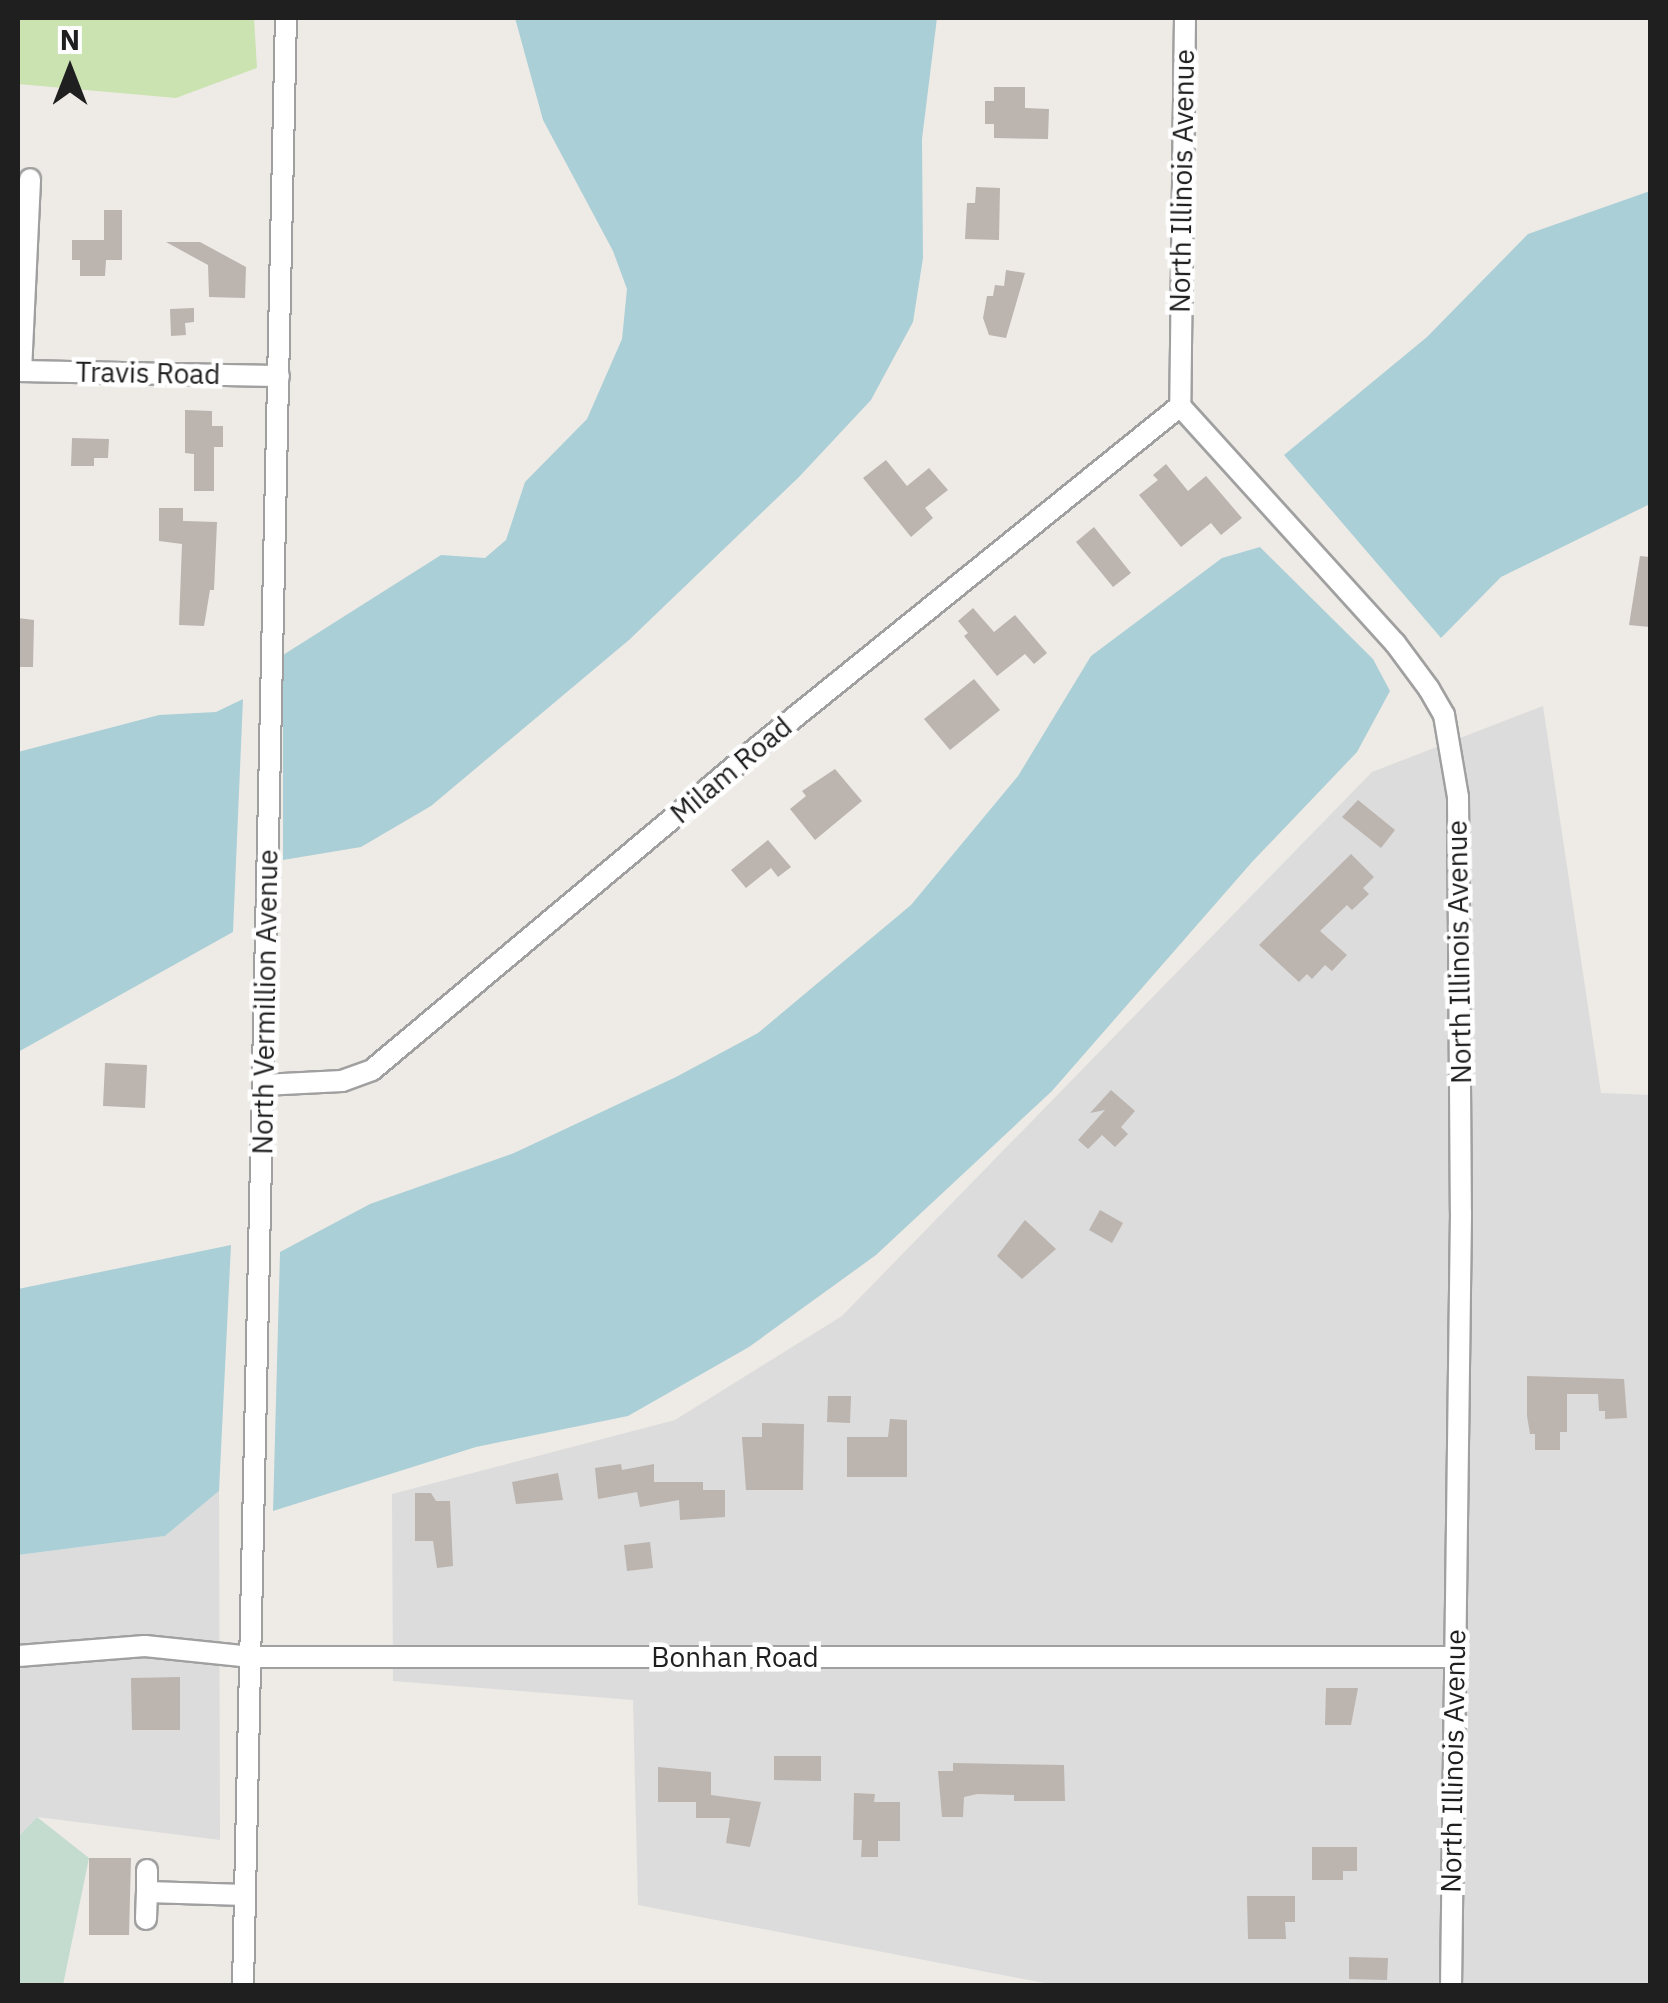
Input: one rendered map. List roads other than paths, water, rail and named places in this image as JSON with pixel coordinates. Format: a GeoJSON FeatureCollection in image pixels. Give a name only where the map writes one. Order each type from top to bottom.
{"type":"FeatureCollection","features":[{"type":"Feature","properties":{"kind":"street","name":"North Vermillion Avenue"},"geometry":{"type":"LineString","coordinates":[[243,1986],[286,18]]}},
{"type":"Feature","properties":{"kind":"street","name":"North Illinois Avenue"},"geometry":{"type":"LineString","coordinates":[[1184,18],[1180,406],[1396,643],[1444,714],[1458,797],[1461,1213],[1451,1986]]}},
{"type":"Feature","properties":{"kind":"street"},"geometry":{"type":"LineString","coordinates":[[20,371],[30,180]]}},
{"type":"Feature","properties":{"kind":"street","name":"Travis Road"},"geometry":{"type":"LineString","coordinates":[[20,371],[279,376]]}},
{"type":"Feature","properties":{"kind":"street","name":"Milam Road"},"geometry":{"type":"LineString","coordinates":[[263,1084],[342,1081],[372,1070],[759,746],[1180,406]]}},
{"type":"Feature","properties":{"kind":"street","name":"Bonhan Road"},"geometry":{"type":"LineString","coordinates":[[18,1656],[145,1646],[250,1658],[1454,1658]]}},
{"type":"Feature","properties":{"kind":"street"},"geometry":{"type":"LineString","coordinates":[[146,1919],[147,1870]]}},
{"type":"Feature","properties":{"kind":"street"},"geometry":{"type":"LineString","coordinates":[[147,1892],[245,1895]]}},
{"type":"Feature","properties":{"kind":"water"},"geometry":{"type":"Polygon","coordinates":[[[515,18],[937,18],[922,139],[923,258],[913,322],[871,400],[799,477],[629,640],[431,806],[361,847],[283,860],[283,655],[441,555],[485,558],[506,540],[525,482],[587,419],[622,339],[627,289],[613,251],[543,120],[515,18]]]}},
{"type":"Feature","properties":{"kind":"water"},"geometry":{"type":"Polygon","coordinates":[[[1650,191],[1650,504],[1501,577],[1441,638],[1284,455],[1427,337],[1528,234],[1650,191]]]}},
{"type":"Feature","properties":{"kind":"water"},"geometry":{"type":"Polygon","coordinates":[[[1260,547],[1373,659],[1390,691],[1357,752],[1252,862],[1052,1091],[876,1255],[749,1347],[628,1416],[476,1447],[273,1511],[280,1252],[370,1204],[514,1153],[676,1077],[758,1033],[911,905],[1018,776],[1091,656],[1222,558],[1260,547]]]}},
{"type":"Feature","properties":{"kind":"water"},"geometry":{"type":"Polygon","coordinates":[[[243,699],[233,932],[18,1052],[18,752],[159,715],[216,712],[243,699]]]}},
{"type":"Feature","properties":{"kind":"water"},"geometry":{"type":"Polygon","coordinates":[[[231,1245],[219,1491],[165,1536],[18,1555],[18,1289],[231,1245]]]}}]}
